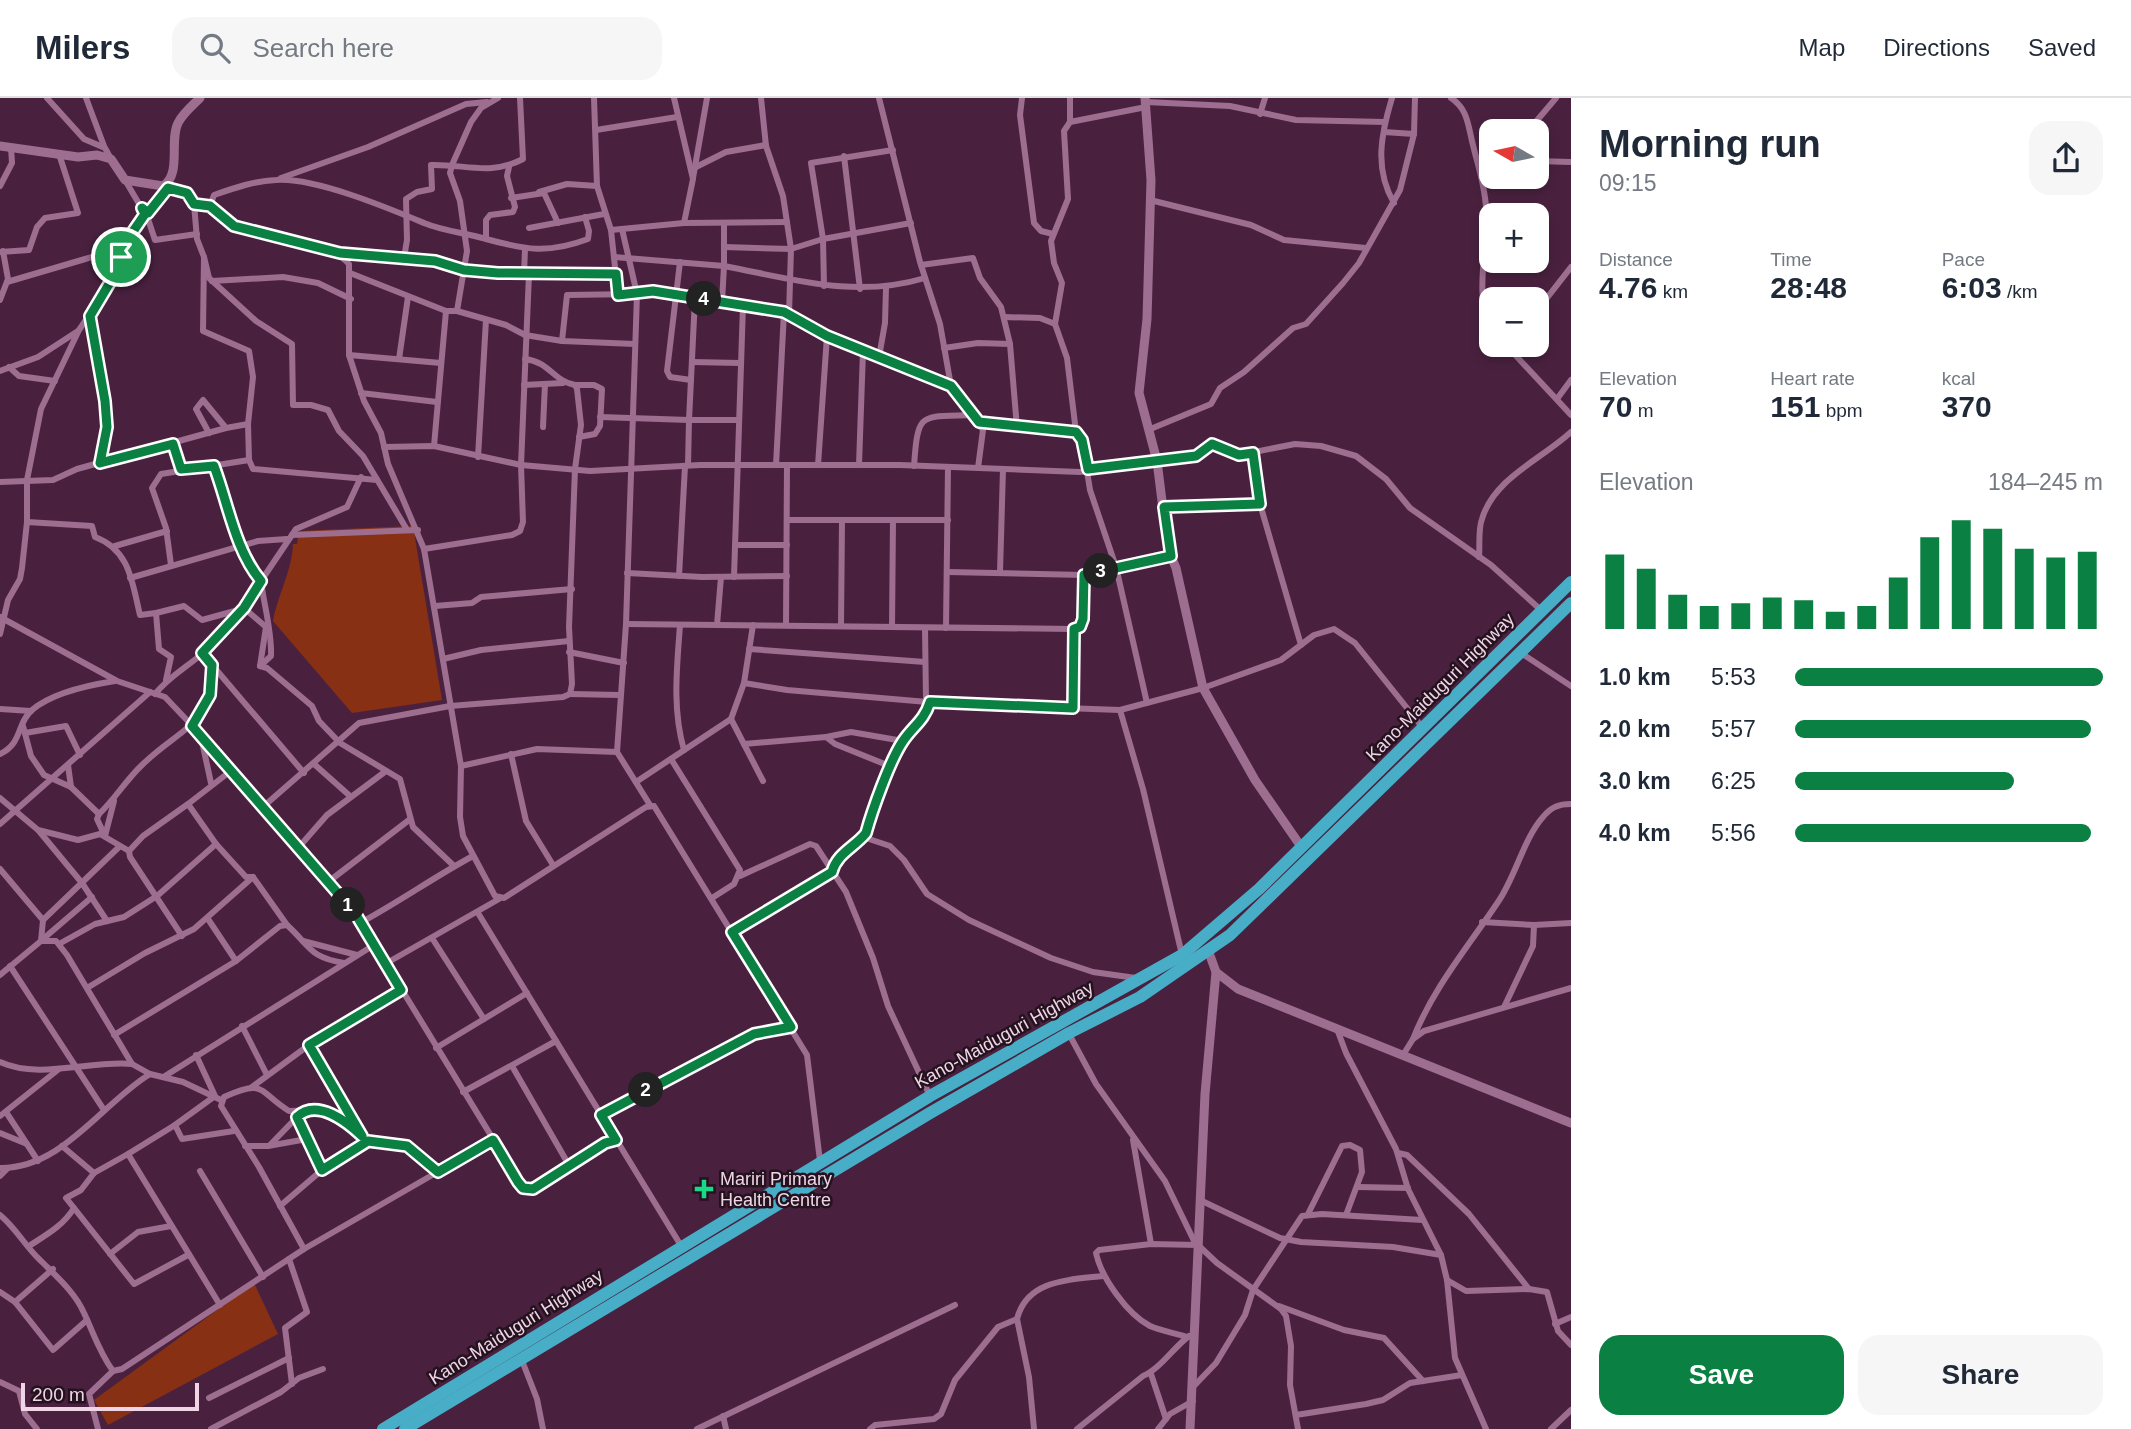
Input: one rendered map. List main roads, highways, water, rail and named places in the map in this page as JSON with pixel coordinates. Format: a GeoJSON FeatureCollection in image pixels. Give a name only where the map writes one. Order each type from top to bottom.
{"type":"FeatureCollection","features":[{"type":"Feature","properties":{"kind":"highway","name":"Kano-Maiduguri Highway"},"geometry":{"type":"LineString","coordinates":[[383,1429],[820,1161],[1182,955],[1224,922],[1302,848],[1571,582]]}},
{"type":"Feature","properties":{"kind":"highway","name":"Kano-Maiduguri Highway"},"geometry":{"type":"LineString","coordinates":[[405,1429],[930,1113],[1069,1033],[1140,997],[1208,950],[1254,913],[1571,603]]}},
{"type":"Feature","properties":{"kind":"place","name":"Mariri Primary Health Centre"},"geometry":{"type":"Point","coordinates":[704,1189]}}]}
